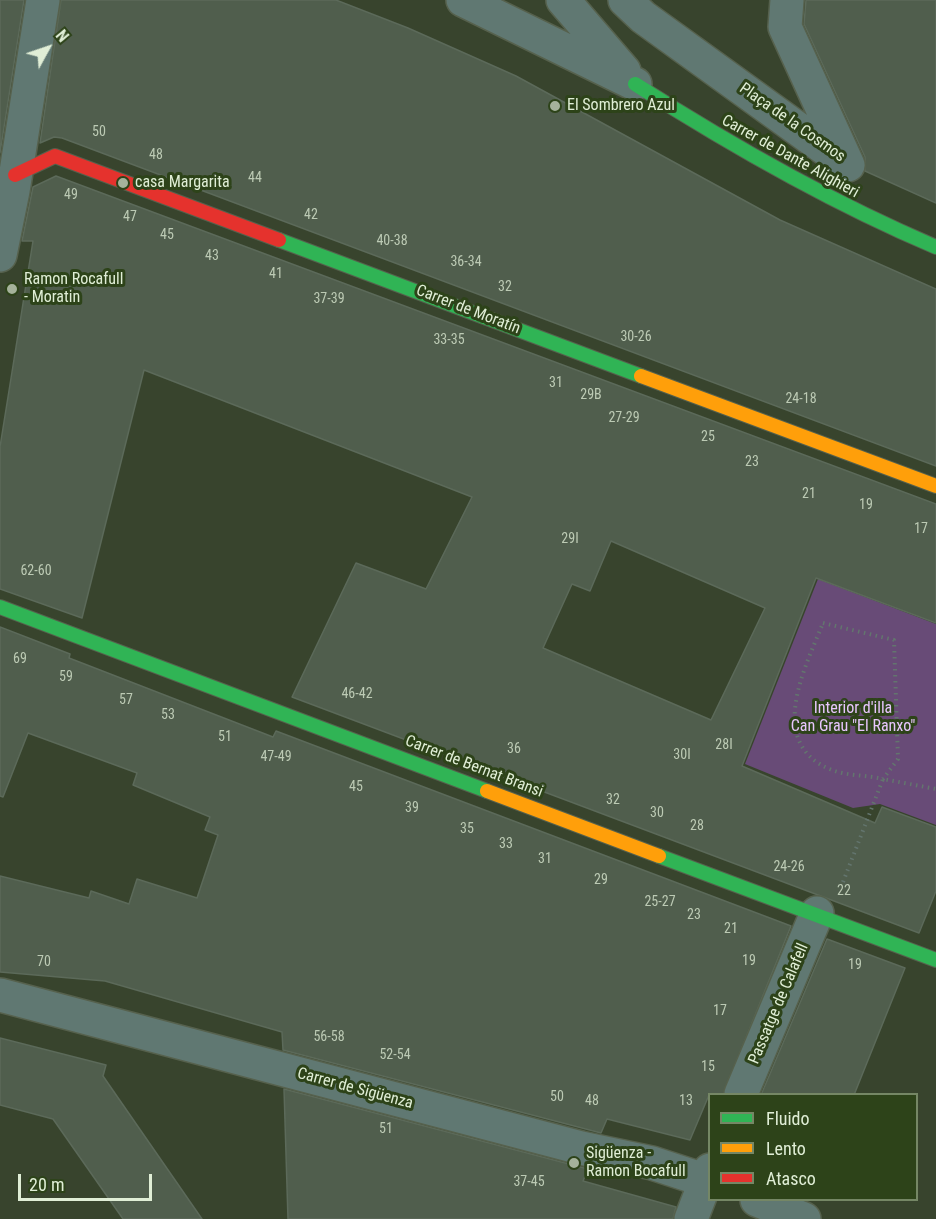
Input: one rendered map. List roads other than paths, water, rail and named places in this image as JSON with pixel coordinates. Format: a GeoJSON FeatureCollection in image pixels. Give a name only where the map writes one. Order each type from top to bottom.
{"type":"FeatureCollection","features":[{"type":"Feature","properties":{"kind":"street"},"geometry":{"type":"LineString","coordinates":[[0,255],[8,176],[42,0]]}},
{"type":"Feature","properties":{"kind":"street"},"geometry":{"type":"LineString","coordinates":[[563,0],[635,84]]}},
{"type":"Feature","properties":{"kind":"street","name":"Plaça de la Cosmos"},"geometry":{"type":"LineString","coordinates":[[625,0],[643,17],[848,165],[785,27],[787,0]]}},
{"type":"Feature","properties":{"kind":"street"},"geometry":{"type":"LineString","coordinates":[[468,1],[508,8],[635,84]]}},
{"type":"Feature","properties":{"kind":"street","name":"Carrer de Dante Alighieri"},"geometry":{"type":"LineString","coordinates":[[635,84],[793,181],[874,222],[936,247]]}},
{"type":"Feature","properties":{"kind":"street","name":"Carrer de Moratín"},"geometry":{"type":"LineString","coordinates":[[8,176],[55,156],[936,486]]}},
{"type":"Feature","properties":{"kind":"street","name":"Carrer de Bernat Bransi"},"geometry":{"type":"LineString","coordinates":[[0,607],[817,913],[936,960]]}},
{"type":"Feature","properties":{"kind":"street","name":"Passatge de Calafell"},"geometry":{"type":"LineString","coordinates":[[742,1093],[817,913]]}},
{"type":"Feature","properties":{"kind":"street","name":"Carrer de Sigüenza"},"geometry":{"type":"LineString","coordinates":[[0,995],[581,1148],[708,1178]]}},
{"type":"Feature","properties":{"kind":"street"},"geometry":{"type":"LineString","coordinates":[[691,1219],[708,1178]]}},
{"type":"Feature","properties":{"kind":"street"},"geometry":{"type":"LineString","coordinates":[[759,1201],[804,1219]]}},
{"type":"Feature","properties":{"kind":"place","name":"El Sombrero Azul"},"geometry":{"type":"Point","coordinates":[555,106]}},
{"type":"Feature","properties":{"kind":"place","name":"casa Margarita"},"geometry":{"type":"Point","coordinates":[123,183]}},
{"type":"Feature","properties":{"kind":"place","name":"Ramon Rocafull - Moratin"},"geometry":{"type":"Point","coordinates":[12,289]}},
{"type":"Feature","properties":{"kind":"place","name":"Sigüenza - Ramon Bocafull"},"geometry":{"type":"Point","coordinates":[574,1163]}},
{"type":"Feature","properties":{"kind":"park label","name":"Interior d'illa Can Grau \"El Ranxo\""},"geometry":{"type":"Point","coordinates":[853,718]}}]}
